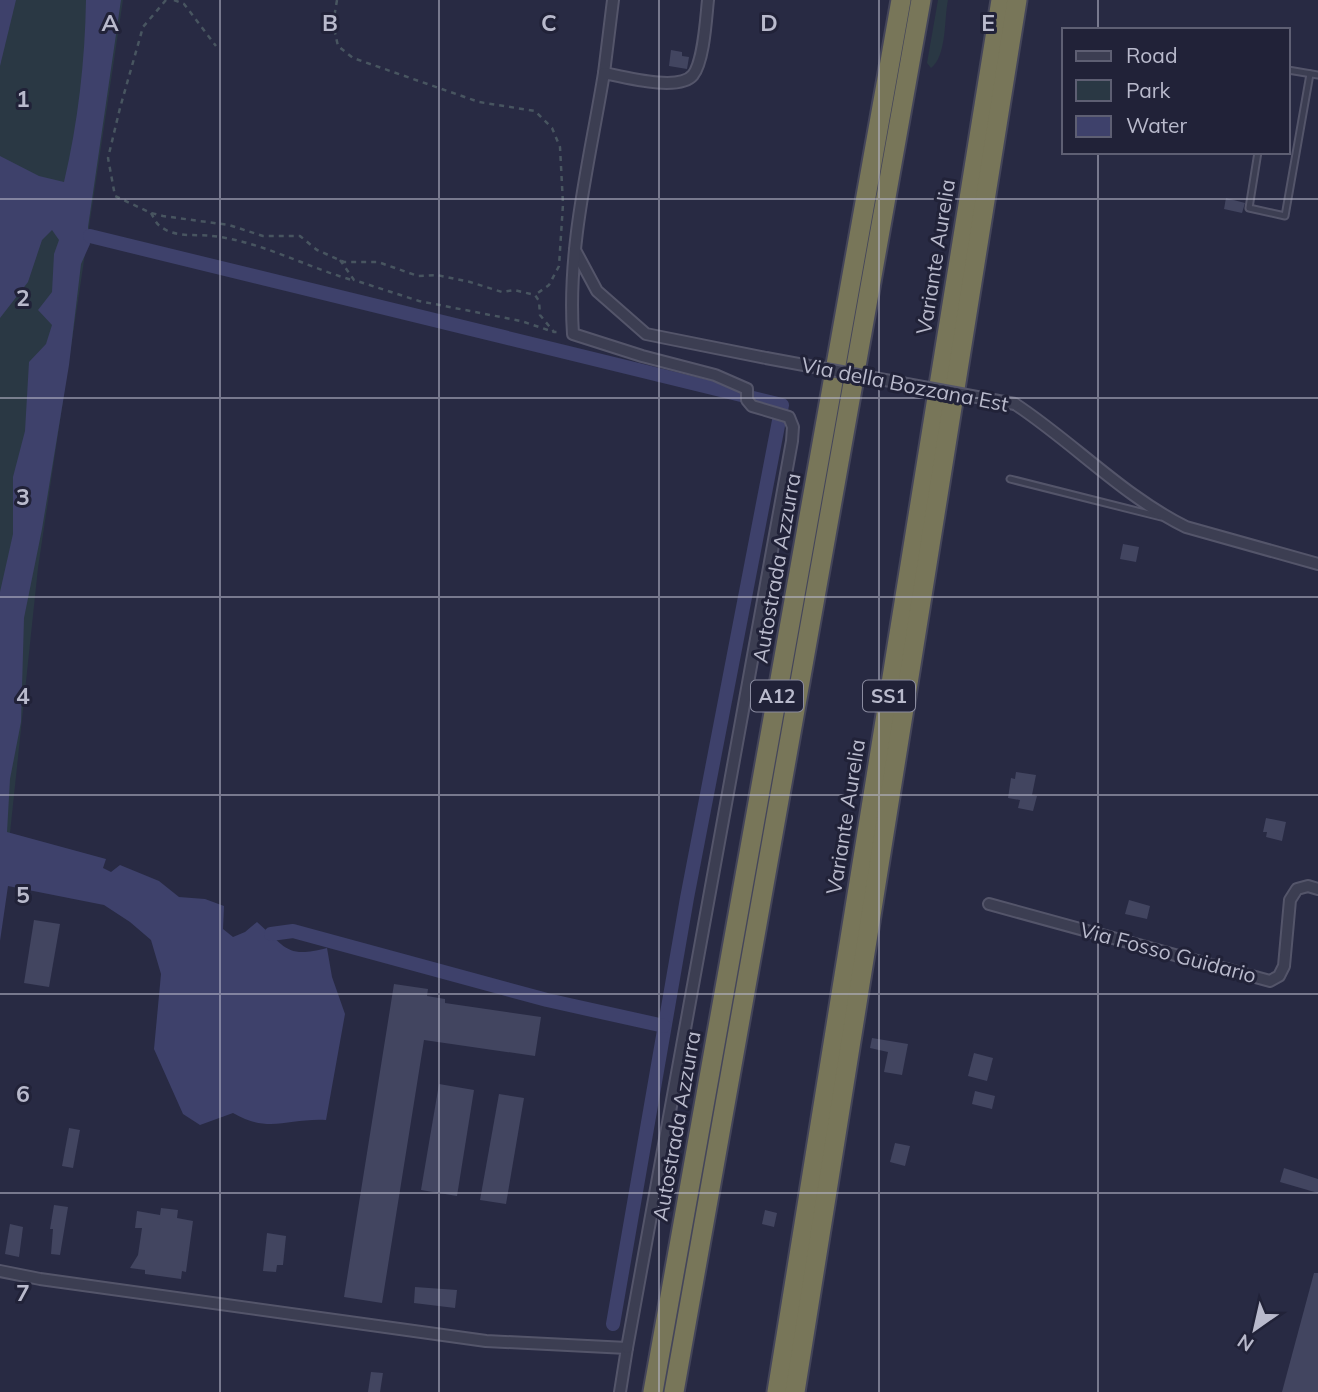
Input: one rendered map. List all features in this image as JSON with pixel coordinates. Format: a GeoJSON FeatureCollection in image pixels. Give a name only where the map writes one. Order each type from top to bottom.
{"type":"FeatureCollection","features":[{"type":"Feature","properties":{"kind":"highway","name":"Autostrada Azzurra"},"geometry":{"type":"LineString","coordinates":[[653,1392],[901,0]]}},
{"type":"Feature","properties":{"kind":"highway","name":"Autostrada Azzurra"},"geometry":{"type":"LineString","coordinates":[[674,1392],[921,0]]}},
{"type":"Feature","properties":{"kind":"highway","name":"Variante Aurelia"},"geometry":{"type":"LineString","coordinates":[[777,1392],[1001,0]]}},
{"type":"Feature","properties":{"kind":"highway","name":"Variante Aurelia"},"geometry":{"type":"LineString","coordinates":[[795,1392],[1017,0]]}},
{"type":"Feature","properties":{"kind":"street"},"geometry":{"type":"LineString","coordinates":[[613,0],[604,74],[575,250],[570,294],[573,334],[715,375],[747,395],[751,406],[789,417],[793,427],[620,1392]]}},
{"type":"Feature","properties":{"kind":"street"},"geometry":{"type":"LineString","coordinates":[[604,74],[673,84],[686,80],[693,75],[699,63],[708,0]]}},
{"type":"Feature","properties":{"kind":"street","name":"Via della Bozzana Est"},"geometry":{"type":"LineString","coordinates":[[575,250],[597,291],[646,334],[1015,404],[1139,500],[1167,518],[1186,527],[1318,564]]}},
{"type":"Feature","properties":{"kind":"street","name":"Via Fosso Guidario"},"geometry":{"type":"LineString","coordinates":[[989,904],[1270,981],[1279,976],[1284,966],[1290,900],[1297,889],[1308,886],[1318,889]]}},
{"type":"Feature","properties":{"kind":"street"},"geometry":{"type":"LineString","coordinates":[[0,1271],[485,1341],[628,1348]]}},
{"type":"Feature","properties":{"kind":"lane"},"geometry":{"type":"LineString","coordinates":[[1290,70],[1318,75]]}},
{"type":"Feature","properties":{"kind":"lane"},"geometry":{"type":"LineString","coordinates":[[1258,154],[1249,208],[1285,216],[1310,74]]}},
{"type":"Feature","properties":{"kind":"lane"},"geometry":{"type":"LineString","coordinates":[[1010,479],[1137,513],[1167,518]]}},
{"type":"Feature","properties":{"kind":"path"},"geometry":{"type":"LineString","coordinates":[[157,0],[160,6]]}},
{"type":"Feature","properties":{"kind":"path"},"geometry":{"type":"LineString","coordinates":[[166,0],[144,27],[108,158],[116,197],[151,213],[229,225],[263,236],[300,236],[317,250],[340,260],[378,262],[418,276],[437,275],[502,292],[514,290],[535,295],[539,301],[541,315],[554,331]]}},
{"type":"Feature","properties":{"kind":"path"},"geometry":{"type":"LineString","coordinates":[[174,0],[184,4],[216,46]]}},
{"type":"Feature","properties":{"kind":"path"},"geometry":{"type":"LineString","coordinates":[[337,0],[333,24],[338,46],[352,58],[479,102],[536,111],[552,128],[560,147],[563,204],[559,266],[549,285],[535,295]]}},
{"type":"Feature","properties":{"kind":"path"},"geometry":{"type":"LineString","coordinates":[[151,213],[160,226],[187,236],[213,236],[279,253],[323,272],[419,301],[573,334]]}},
{"type":"Feature","properties":{"kind":"path"},"geometry":{"type":"LineString","coordinates":[[340,260],[354,281]]}},
{"type":"Feature","properties":{"kind":"green space"},"geometry":{"type":"Polygon","coordinates":[[[0,0],[123,0],[38,568],[0,928],[0,0]]]}},
{"type":"Feature","properties":{"kind":"green space"},"geometry":{"type":"Polygon","coordinates":[[[938,0],[948,0],[940,55],[931,68],[927,63],[938,0]]]}},
{"type":"Feature","properties":{"kind":"water"},"geometry":{"type":"Polygon","coordinates":[[[0,0],[16,0],[0,66],[0,0]]]}},
{"type":"Feature","properties":{"kind":"water"},"geometry":{"type":"Polygon","coordinates":[[[86,0],[121,0],[88,227],[90,244],[81,264],[69,365],[42,529],[24,618],[21,722],[10,779],[7,832],[106,859],[103,868],[111,872],[120,865],[159,881],[179,897],[205,899],[224,906],[223,929],[233,937],[245,932],[257,922],[281,944],[294,951],[327,948],[332,977],[345,1014],[326,1120],[268,1124],[257,1123],[233,1113],[200,1125],[183,1114],[154,1049],[161,974],[151,940],[104,905],[8,886],[0,941],[0,592],[13,534],[13,477],[25,431],[29,362],[46,344],[52,325],[38,310],[52,292],[54,254],[59,240],[52,230],[42,240],[28,282],[0,318],[0,156],[39,176],[64,182],[80,92],[86,0]]]}},
{"type":"Feature","properties":{"kind":"building"},"geometry":{"type":"Polygon","coordinates":[[[671,50],[682,52],[682,56],[689,57],[687,69],[669,66],[671,50]]]}},
{"type":"Feature","properties":{"kind":"building"},"geometry":{"type":"Polygon","coordinates":[[[1226,198],[1245,203],[1242,213],[1224,209],[1226,198]]]}},
{"type":"Feature","properties":{"kind":"building"},"geometry":{"type":"Polygon","coordinates":[[[1123,544],[1139,547],[1136,562],[1120,559],[1123,544]]]}},
{"type":"Feature","properties":{"kind":"building"},"geometry":{"type":"Polygon","coordinates":[[[1016,772],[1036,775],[1032,795],[1037,796],[1033,811],[1018,808],[1020,800],[1008,798],[1011,778],[1015,779],[1016,772]]]}},
{"type":"Feature","properties":{"kind":"building"},"geometry":{"type":"Polygon","coordinates":[[[1266,818],[1286,822],[1282,841],[1266,837],[1267,832],[1263,832],[1266,818]]]}},
{"type":"Feature","properties":{"kind":"building"},"geometry":{"type":"Polygon","coordinates":[[[1129,900],[1150,906],[1147,919],[1125,914],[1129,900]]]}},
{"type":"Feature","properties":{"kind":"building"},"geometry":{"type":"Polygon","coordinates":[[[34,920],[60,924],[49,987],[24,983],[34,920]]]}},
{"type":"Feature","properties":{"kind":"building"},"geometry":{"type":"Polygon","coordinates":[[[394,984],[428,989],[427,996],[445,999],[445,1003],[541,1017],[535,1056],[424,1040],[382,1303],[344,1297],[394,984]]]}},
{"type":"Feature","properties":{"kind":"building"},"geometry":{"type":"Polygon","coordinates":[[[872,1038],[908,1044],[902,1075],[884,1072],[888,1052],[870,1048],[872,1038]]]}},
{"type":"Feature","properties":{"kind":"building"},"geometry":{"type":"Polygon","coordinates":[[[974,1053],[993,1058],[987,1081],[968,1076],[974,1053]]]}},
{"type":"Feature","properties":{"kind":"building"},"geometry":{"type":"Polygon","coordinates":[[[439,1084],[474,1090],[457,1196],[421,1190],[439,1084]]]}},
{"type":"Feature","properties":{"kind":"building"},"geometry":{"type":"Polygon","coordinates":[[[975,1091],[995,1096],[992,1109],[972,1104],[975,1091]]]}},
{"type":"Feature","properties":{"kind":"building"},"geometry":{"type":"Polygon","coordinates":[[[499,1094],[524,1098],[506,1204],[480,1200],[499,1094]]]}},
{"type":"Feature","properties":{"kind":"building"},"geometry":{"type":"Polygon","coordinates":[[[69,1128],[80,1130],[73,1168],[62,1166],[69,1128]]]}},
{"type":"Feature","properties":{"kind":"building"},"geometry":{"type":"Polygon","coordinates":[[[895,1143],[910,1146],[905,1166],[890,1162],[895,1143]]]}},
{"type":"Feature","properties":{"kind":"building"},"geometry":{"type":"Polygon","coordinates":[[[1284,1168],[1318,1179],[1318,1193],[1280,1182],[1284,1168]]]}},
{"type":"Feature","properties":{"kind":"building"},"geometry":{"type":"Polygon","coordinates":[[[54,1205],[68,1207],[60,1255],[51,1254],[53,1229],[50,1229],[54,1205]]]}},
{"type":"Feature","properties":{"kind":"building"},"geometry":{"type":"Polygon","coordinates":[[[161,1208],[178,1210],[177,1218],[193,1221],[186,1272],[182,1271],[181,1279],[145,1274],[145,1270],[130,1268],[138,1255],[142,1228],[135,1228],[137,1211],[160,1215],[161,1208]]]}},
{"type":"Feature","properties":{"kind":"building"},"geometry":{"type":"Polygon","coordinates":[[[765,1210],[777,1213],[774,1227],[762,1224],[765,1210]]]}},
{"type":"Feature","properties":{"kind":"building"},"geometry":{"type":"Polygon","coordinates":[[[10,1224],[23,1227],[19,1257],[5,1254],[10,1224]]]}},
{"type":"Feature","properties":{"kind":"building"},"geometry":{"type":"Polygon","coordinates":[[[267,1233],[286,1236],[283,1265],[277,1265],[276,1272],[263,1271],[267,1233]]]}},
{"type":"Feature","properties":{"kind":"building"},"geometry":{"type":"Polygon","coordinates":[[[1314,1273],[1318,1273],[1318,1392],[1282,1392],[1314,1273]]]}},
{"type":"Feature","properties":{"kind":"building"},"geometry":{"type":"Polygon","coordinates":[[[415,1287],[457,1290],[455,1308],[414,1303],[415,1287]]]}},
{"type":"Feature","properties":{"kind":"building"},"geometry":{"type":"Polygon","coordinates":[[[371,1372],[383,1373],[380,1392],[368,1392],[371,1372]]]}},
{"type":"Feature","properties":{"kind":"waterway"},"geometry":{"type":"LineString","coordinates":[[90,236],[782,405],[687,898],[613,1324]]}},
{"type":"Feature","properties":{"kind":"waterway"},"geometry":{"type":"LineString","coordinates":[[271,934],[293,931],[547,1000],[664,1026]]}}]}
